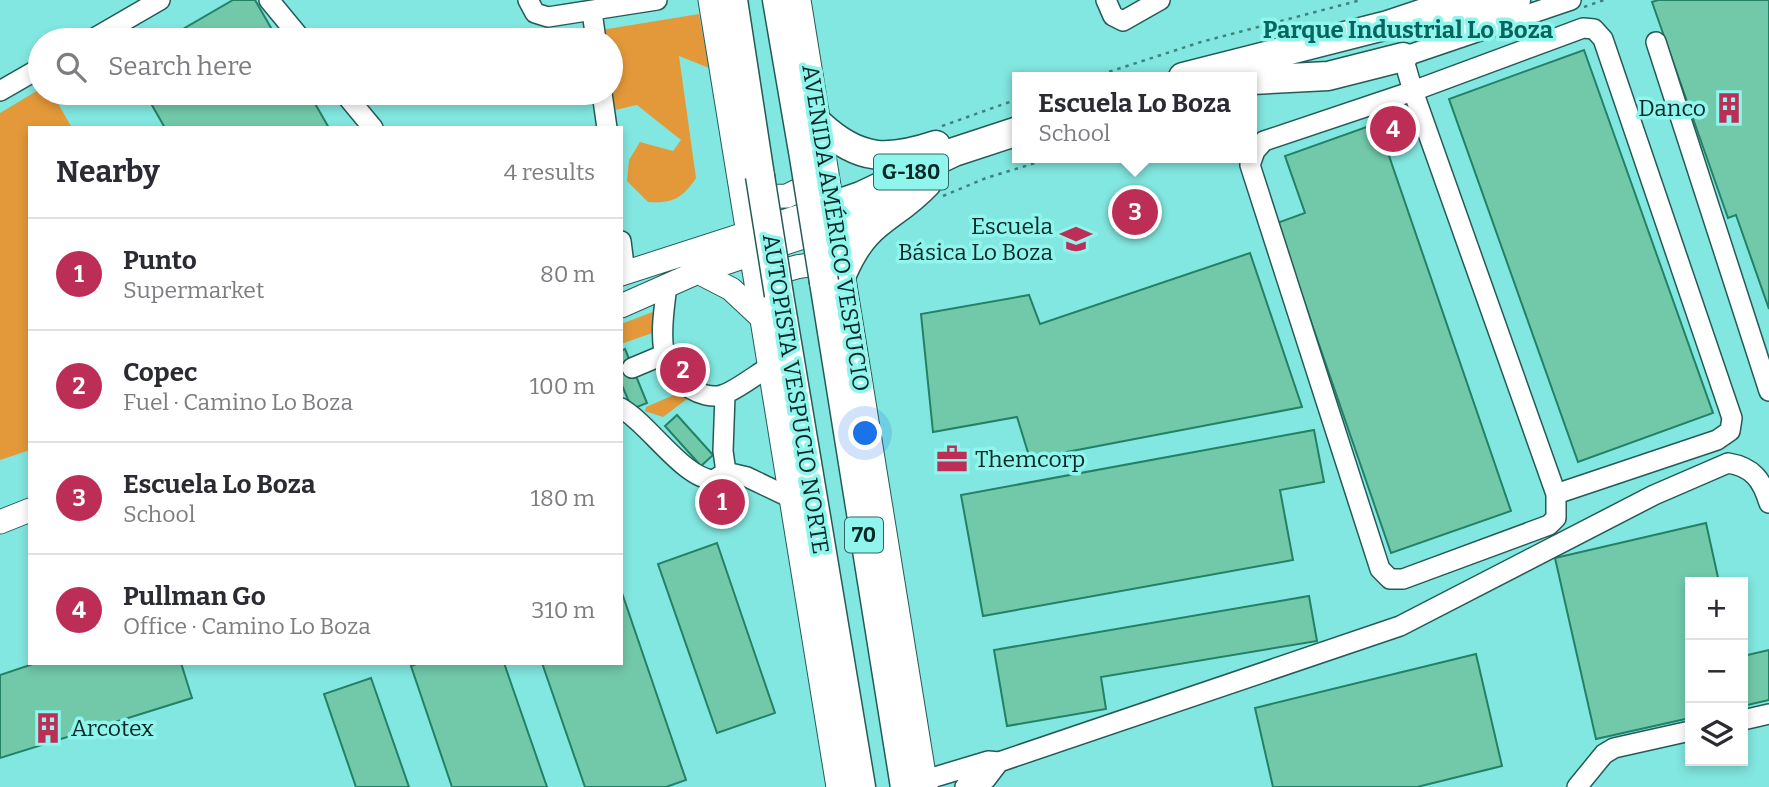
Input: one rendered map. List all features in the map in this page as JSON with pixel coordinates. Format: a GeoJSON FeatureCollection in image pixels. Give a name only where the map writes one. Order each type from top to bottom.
{"type":"FeatureCollection","features":[{"type":"Feature","properties":{"kind":"highway","name":"AUTOPISTA VESPUCIO NORTE"},"geometry":{"type":"LineString","coordinates":[[733,0],[751,186],[768,293],[861,787]]}},
{"type":"Feature","properties":{"kind":"highway","name":"AUTOPISTA VESPUCIO NORTE"},"geometry":{"type":"LineString","coordinates":[[777,0],[816,168],[919,785]]}},
{"type":"Feature","properties":{"kind":"highway"},"geometry":{"type":"LineString","coordinates":[[1247,72],[1274,41],[1407,0]]}},
{"type":"Feature","properties":{"kind":"highway"},"geometry":{"type":"LineString","coordinates":[[1249,72],[1463,0]]}},
{"type":"Feature","properties":{"kind":"highway"},"geometry":{"type":"LineString","coordinates":[[1251,72],[1396,40],[1516,0]]}},
{"type":"Feature","properties":{"kind":"highway"},"geometry":{"type":"LineString","coordinates":[[1257,73],[1328,76],[1403,57]]}},
{"type":"Feature","properties":{"kind":"highway"},"geometry":{"type":"LineString","coordinates":[[820,125],[842,144],[874,155],[910,153],[964,139],[990,140]]}},
{"type":"Feature","properties":{"kind":"highway","name":"G-180"},"geometry":{"type":"LineString","coordinates":[[834,216],[954,152],[1012,133]]}},
{"type":"Feature","properties":{"kind":"highway","name":"G-180"},"geometry":{"type":"LineString","coordinates":[[834,216],[932,191],[1012,153]]}},
{"type":"Feature","properties":{"kind":"highway"},"geometry":{"type":"LineString","coordinates":[[834,277],[869,228],[932,191]]}},
{"type":"Feature","properties":{"kind":"main road"},"geometry":{"type":"LineString","coordinates":[[710,0],[751,186],[747,231],[751,254],[768,293]]}},
{"type":"Feature","properties":{"kind":"main road","name":"AVENIDA AMÉRICO VESPUCIO"},"geometry":{"type":"LineString","coordinates":[[799,0],[820,125],[816,168],[834,216],[834,277]]}},
{"type":"Feature","properties":{"kind":"main road"},"geometry":{"type":"LineString","coordinates":[[751,186],[764,198],[787,196],[808,187],[816,168]]}},
{"type":"Feature","properties":{"kind":"main road","name":"G-180"},"geometry":{"type":"LineString","coordinates":[[623,273],[747,231],[834,216]]}},
{"type":"Feature","properties":{"kind":"main road","name":"G-180"},"geometry":{"type":"LineString","coordinates":[[623,305],[698,272],[751,254],[834,216]]}},
{"type":"Feature","properties":{"kind":"main road"},"geometry":{"type":"LineString","coordinates":[[834,277],[818,264],[797,267],[774,276],[761,317],[838,787]]}},
{"type":"Feature","properties":{"kind":"main road"},"geometry":{"type":"LineString","coordinates":[[698,272],[731,289],[761,317]]}},
{"type":"Feature","properties":{"kind":"street"},"geometry":{"type":"LineString","coordinates":[[111,28],[158,0]]}},
{"type":"Feature","properties":{"kind":"street"},"geometry":{"type":"LineString","coordinates":[[269,0],[292,28]]}},
{"type":"Feature","properties":{"kind":"street"},"geometry":{"type":"LineString","coordinates":[[528,0],[531,9],[543,16],[592,12],[662,1]]}},
{"type":"Feature","properties":{"kind":"street"},"geometry":{"type":"LineString","coordinates":[[1106,0],[1112,16],[1123,21],[1160,0]]}},
{"type":"Feature","properties":{"kind":"street"},"geometry":{"type":"LineString","coordinates":[[1250,163],[1380,569],[1390,579],[1403,579],[1549,526],[1556,518],[1556,494],[1403,57],[1571,0]]}},
{"type":"Feature","properties":{"kind":"street"},"geometry":{"type":"LineString","coordinates":[[592,12],[594,28]]}},
{"type":"Feature","properties":{"kind":"street"},"geometry":{"type":"LineString","coordinates":[[1257,148],[1264,141],[1413,91],[1583,28],[1594,29],[1603,40],[1732,418],[1730,431],[1717,440],[1556,494]]}},
{"type":"Feature","properties":{"kind":"street"},"geometry":{"type":"LineString","coordinates":[[1656,41],[1769,391]]}},
{"type":"Feature","properties":{"kind":"street"},"geometry":{"type":"LineString","coordinates":[[0,91],[28,75]]}},
{"type":"Feature","properties":{"kind":"street"},"geometry":{"type":"LineString","coordinates":[[354,105],[371,126]]}},
{"type":"Feature","properties":{"kind":"street"},"geometry":{"type":"LineString","coordinates":[[604,105],[607,126]]}},
{"type":"Feature","properties":{"kind":"street"},"geometry":{"type":"LineString","coordinates":[[667,285],[663,355],[671,372],[685,386],[704,394],[725,395],[769,367]]}},
{"type":"Feature","properties":{"kind":"street"},"geometry":{"type":"LineString","coordinates":[[632,368],[663,355]]}},
{"type":"Feature","properties":{"kind":"street"},"geometry":{"type":"LineString","coordinates":[[725,395],[723,451],[726,472]]}},
{"type":"Feature","properties":{"kind":"street"},"geometry":{"type":"LineString","coordinates":[[623,409],[636,416],[698,476],[714,480],[726,472],[747,477],[790,498]]}},
{"type":"Feature","properties":{"kind":"street"},"geometry":{"type":"LineString","coordinates":[[919,785],[988,761],[999,762],[1400,626],[1654,495],[1728,463],[1740,465],[1756,475],[1764,485],[1769,503]]}},
{"type":"Feature","properties":{"kind":"street"},"geometry":{"type":"LineString","coordinates":[[1748,719],[1769,714]]}},
{"type":"Feature","properties":{"kind":"street"},"geometry":{"type":"LineString","coordinates":[[1577,787],[1604,754],[1615,748],[1685,732]]}},
{"type":"Feature","properties":{"kind":"street"},"geometry":{"type":"LineString","coordinates":[[965,787],[986,779],[999,762]]}},
{"type":"Feature","properties":{"kind":"path"},"geometry":{"type":"LineString","coordinates":[[1108,72],[1200,42],[1362,0]]}},
{"type":"Feature","properties":{"kind":"path"},"geometry":{"type":"LineString","coordinates":[[937,128],[1012,101]]}},
{"type":"Feature","properties":{"kind":"path"},"geometry":{"type":"LineString","coordinates":[[932,191],[1036,163]]}},
{"type":"Feature","properties":{"kind":"shaded area"},"geometry":{"type":"Polygon","coordinates":[[[699,14],[709,68],[679,56],[696,178],[681,195],[670,201],[648,202],[627,181],[629,160],[640,142],[673,151],[681,140],[637,105],[615,110],[614,105],[623,105],[623,28],[613,28],[699,14]]]}},
{"type":"Feature","properties":{"kind":"shaded area"},"geometry":{"type":"Polygon","coordinates":[[[28,96],[28,105],[59,105],[71,126],[28,126],[28,451],[0,460],[0,113],[28,96]]]}},
{"type":"Feature","properties":{"kind":"shaded area"},"geometry":{"type":"Polygon","coordinates":[[[658,310],[655,332],[623,343],[623,323],[658,310]]]}},
{"type":"Feature","properties":{"kind":"shaded area"},"geometry":{"type":"Polygon","coordinates":[[[687,393],[691,396],[663,417],[645,411],[646,407],[676,394],[687,393]]]}},
{"type":"Feature","properties":{"kind":"building"},"geometry":{"type":"Polygon","coordinates":[[[233,0],[255,0],[271,28],[185,28],[233,0]]]}},
{"type":"Feature","properties":{"kind":"building","name":"Danco"},"geometry":{"type":"Polygon","coordinates":[[[1769,0],[1769,309],[1736,215],[1728,218],[1652,2],[1769,0]]]}},
{"type":"Feature","properties":{"kind":"building"},"geometry":{"type":"Polygon","coordinates":[[[1584,50],[1713,413],[1578,462],[1449,99],[1584,50]]]}},
{"type":"Feature","properties":{"kind":"building"},"geometry":{"type":"Polygon","coordinates":[[[152,105],[316,105],[328,126],[164,126],[152,105]]]}},
{"type":"Feature","properties":{"kind":"building"},"geometry":{"type":"Polygon","coordinates":[[[1403,114],[1411,138],[1386,147],[1511,511],[1391,553],[1277,223],[1305,213],[1285,156],[1403,114]]]}},
{"type":"Feature","properties":{"kind":"building"},"geometry":{"type":"Polygon","coordinates":[[[1250,253],[1302,407],[1030,459],[1017,417],[933,432],[921,314],[1029,295],[1040,324],[1250,253]]]}},
{"type":"Feature","properties":{"kind":"building"},"geometry":{"type":"Polygon","coordinates":[[[625,349],[647,403],[632,409],[623,388],[625,349]]]}},
{"type":"Feature","properties":{"kind":"building"},"geometry":{"type":"Polygon","coordinates":[[[677,415],[713,455],[701,466],[665,426],[677,415]]]}},
{"type":"Feature","properties":{"kind":"building"},"geometry":{"type":"Polygon","coordinates":[[[1314,430],[1324,482],[1280,490],[1293,560],[983,616],[961,495],[1314,430]]]}},
{"type":"Feature","properties":{"kind":"building"},"geometry":{"type":"Polygon","coordinates":[[[1706,523],[1718,577],[1685,577],[1685,719],[1596,739],[1555,558],[1706,523]]]}},
{"type":"Feature","properties":{"kind":"building"},"geometry":{"type":"Polygon","coordinates":[[[717,543],[775,713],[717,733],[658,564],[717,543]]]}},
{"type":"Feature","properties":{"kind":"building"},"geometry":{"type":"Polygon","coordinates":[[[623,596],[686,780],[666,787],[585,787],[543,665],[623,665],[623,596]]]}},
{"type":"Feature","properties":{"kind":"building"},"geometry":{"type":"Polygon","coordinates":[[[1309,596],[1317,641],[1101,677],[1106,709],[1007,726],[994,650],[1309,596]]]}},
{"type":"Feature","properties":{"kind":"building"},"geometry":{"type":"Polygon","coordinates":[[[1769,650],[1769,700],[1748,705],[1748,703],[1748,655],[1769,650]]]}},
{"type":"Feature","properties":{"kind":"building"},"geometry":{"type":"Polygon","coordinates":[[[1476,654],[1502,766],[1417,787],[1273,787],[1255,708],[1476,654]]]}},
{"type":"Feature","properties":{"kind":"building","name":"Arcotex"},"geometry":{"type":"Polygon","coordinates":[[[30,665],[182,665],[192,698],[0,758],[0,675],[30,665]]]}},
{"type":"Feature","properties":{"kind":"building"},"geometry":{"type":"Polygon","coordinates":[[[505,665],[547,787],[452,787],[411,666],[505,665]]]}},
{"type":"Feature","properties":{"kind":"building"},"geometry":{"type":"Polygon","coordinates":[[[371,678],[409,787],[356,787],[324,694],[371,678]]]}},
{"type":"Feature","properties":{"kind":"place","name":"Danco"},"geometry":{"type":"Point","coordinates":[1729,108]}},
{"type":"Feature","properties":{"kind":"place","name":"Pullman Go"},"geometry":{"type":"Point","coordinates":[1393,129]}},
{"type":"Feature","properties":{"kind":"place","name":"Escuela Lo Boza"},"geometry":{"type":"Point","coordinates":[1135,212]}},
{"type":"Feature","properties":{"kind":"place","name":"Escuela Básica Lo Boza"},"geometry":{"type":"Point","coordinates":[1076,239]}},
{"type":"Feature","properties":{"kind":"place","name":"Copec"},"geometry":{"type":"Point","coordinates":[683,370]}},
{"type":"Feature","properties":{"kind":"place","name":"Themcorp"},"geometry":{"type":"Point","coordinates":[952,459]}},
{"type":"Feature","properties":{"kind":"place","name":"Punto"},"geometry":{"type":"Point","coordinates":[722,502]}},
{"type":"Feature","properties":{"kind":"place","name":"Arcotex"},"geometry":{"type":"Point","coordinates":[48,728]}},
{"type":"Feature","properties":{"kind":"district","name":"Parque Industrial Lo Boza"},"geometry":{"type":"Point","coordinates":[1408,30]}}]}
